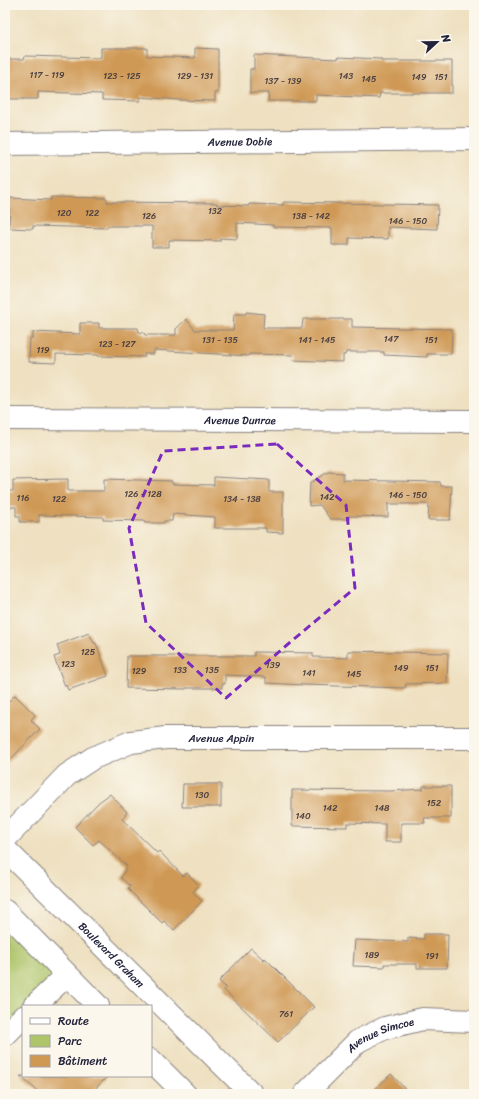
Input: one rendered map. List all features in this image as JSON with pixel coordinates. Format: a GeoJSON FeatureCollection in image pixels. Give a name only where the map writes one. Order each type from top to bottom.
{"type":"FeatureCollection","features":[{"type":"Feature","properties":{"kind":"street","name":"Avenue Dobie"},"geometry":{"type":"LineString","coordinates":[[5,144],[474,139]]}},
{"type":"Feature","properties":{"kind":"street","name":"Avenue Dunrae"},"geometry":{"type":"LineString","coordinates":[[5,419],[474,421]]}},
{"type":"Feature","properties":{"kind":"street","name":"Avenue Appin"},"geometry":{"type":"LineString","coordinates":[[5,839],[67,775],[93,758],[131,742],[166,738],[474,738]]}},
{"type":"Feature","properties":{"kind":"street","name":"Boulevard Graham"},"geometry":{"type":"LineString","coordinates":[[5,849],[252,1094]]}},
{"type":"Feature","properties":{"kind":"street"},"geometry":{"type":"LineString","coordinates":[[5,911],[97,1005]]}},
{"type":"Feature","properties":{"kind":"street"},"geometry":{"type":"LineString","coordinates":[[35,1005],[67,975]]}},
{"type":"Feature","properties":{"kind":"street"},"geometry":{"type":"LineString","coordinates":[[5,1035],[22,1018]]}},
{"type":"Feature","properties":{"kind":"street","name":"Avenue Simcoe"},"geometry":{"type":"LineString","coordinates":[[305,1094],[358,1041],[384,1028],[423,1019],[474,1020]]}},
{"type":"Feature","properties":{"kind":"street"},"geometry":{"type":"LineString","coordinates":[[152,1061],[185,1094]]}},
{"type":"Feature","properties":{"kind":"highlighted area"},"geometry":{"type":"Polygon","coordinates":[[[277,444],[346,505],[355,588],[226,698],[146,623],[129,528],[163,451],[277,444]]]}},
{"type":"Feature","properties":{"kind":"green space"},"geometry":{"type":"Polygon","coordinates":[[[5,911],[67,975],[35,1005],[22,1005],[22,1018],[5,1035],[5,911]]]}},
{"type":"Feature","properties":{"kind":"building"},"geometry":{"type":"Polygon","coordinates":[[[101,48],[147,48],[147,56],[195,58],[195,48],[218,49],[218,93],[215,93],[215,101],[140,97],[140,101],[102,100],[102,94],[38,92],[38,99],[5,99],[5,59],[24,59],[25,56],[98,58],[101,57],[101,48]]]}},
{"type":"Feature","properties":{"kind":"building"},"geometry":{"type":"Polygon","coordinates":[[[254,55],[338,59],[338,57],[381,59],[381,61],[452,61],[452,93],[380,93],[379,98],[316,95],[316,101],[268,101],[269,93],[250,93],[250,69],[254,69],[254,55]]]}},
{"type":"Feature","properties":{"kind":"building"},"geometry":{"type":"Polygon","coordinates":[[[51,197],[107,198],[107,202],[217,203],[217,205],[249,206],[249,204],[283,205],[284,202],[438,205],[437,229],[388,227],[388,239],[349,238],[349,245],[332,245],[332,228],[273,227],[273,225],[237,223],[237,239],[220,238],[220,241],[169,240],[169,247],[152,247],[152,226],[107,226],[107,228],[33,226],[33,229],[9,228],[10,198],[51,200],[51,197]]]}},
{"type":"Feature","properties":{"kind":"building"},"geometry":{"type":"Polygon","coordinates":[[[246,312],[264,314],[263,328],[302,328],[303,319],[352,319],[352,327],[452,329],[451,354],[427,354],[427,357],[384,355],[384,352],[346,352],[345,355],[343,355],[343,362],[292,360],[293,355],[249,354],[249,356],[154,350],[154,354],[144,354],[145,357],[56,354],[56,363],[29,362],[30,338],[33,338],[33,332],[80,334],[80,323],[99,323],[99,328],[138,328],[139,332],[144,333],[145,335],[176,335],[176,329],[186,319],[195,330],[233,330],[234,314],[246,314],[246,312]]]}},
{"type":"Feature","properties":{"kind":"building"},"geometry":{"type":"Polygon","coordinates":[[[328,472],[343,473],[343,480],[440,482],[441,486],[452,486],[450,520],[428,520],[429,504],[388,504],[388,517],[349,516],[349,519],[330,519],[320,505],[309,506],[310,483],[328,472]]]}},
{"type":"Feature","properties":{"kind":"building"},"geometry":{"type":"Polygon","coordinates":[[[214,477],[269,480],[269,492],[283,492],[283,533],[266,532],[266,528],[215,528],[215,517],[173,514],[172,521],[164,521],[164,523],[103,520],[103,517],[39,515],[39,522],[20,522],[20,516],[16,516],[16,507],[5,507],[5,491],[13,491],[13,480],[68,479],[68,491],[104,491],[104,479],[172,481],[172,484],[214,485],[214,477]]]}},
{"type":"Feature","properties":{"kind":"building"},"geometry":{"type":"Polygon","coordinates":[[[89,633],[94,643],[96,643],[108,676],[68,690],[54,657],[60,655],[57,645],[89,633]]]}},
{"type":"Feature","properties":{"kind":"building"},"geometry":{"type":"Polygon","coordinates":[[[348,651],[448,653],[447,683],[406,684],[405,688],[304,685],[266,683],[266,677],[225,675],[225,684],[222,684],[222,688],[126,688],[127,656],[254,656],[254,652],[313,653],[313,657],[348,658],[348,651]]]}},
{"type":"Feature","properties":{"kind":"building"},"geometry":{"type":"Polygon","coordinates":[[[15,695],[35,715],[31,720],[40,729],[5,765],[5,705],[15,695]]]}},
{"type":"Feature","properties":{"kind":"building"},"geometry":{"type":"Polygon","coordinates":[[[183,784],[221,784],[221,807],[182,807],[183,784]]]}},
{"type":"Feature","properties":{"kind":"building"},"geometry":{"type":"Polygon","coordinates":[[[423,786],[451,786],[451,818],[424,818],[425,823],[401,823],[401,842],[385,842],[385,824],[347,823],[347,827],[292,826],[292,790],[390,791],[423,789],[423,786]]]}},
{"type":"Feature","properties":{"kind":"building"},"geometry":{"type":"Polygon","coordinates":[[[110,794],[127,812],[122,819],[157,853],[159,851],[183,876],[187,873],[199,885],[193,892],[202,901],[174,930],[164,921],[162,923],[128,889],[130,886],[121,878],[127,866],[99,840],[93,845],[75,827],[99,802],[110,794]]]}},
{"type":"Feature","properties":{"kind":"building"},"geometry":{"type":"Polygon","coordinates":[[[424,934],[448,934],[447,968],[417,968],[417,964],[384,964],[384,967],[353,966],[355,940],[408,942],[408,938],[424,939],[424,934]]]}},
{"type":"Feature","properties":{"kind":"building"},"geometry":{"type":"Polygon","coordinates":[[[251,948],[264,960],[265,958],[314,1007],[278,1042],[224,990],[226,988],[219,981],[251,948]]]}},
{"type":"Feature","properties":{"kind":"building"},"geometry":{"type":"Polygon","coordinates":[[[391,1074],[410,1094],[370,1094],[391,1074]]]}},
{"type":"Feature","properties":{"kind":"building"},"geometry":{"type":"Polygon","coordinates":[[[20,1076],[107,1077],[90,1094],[41,1094],[20,1076]]]}}]}
